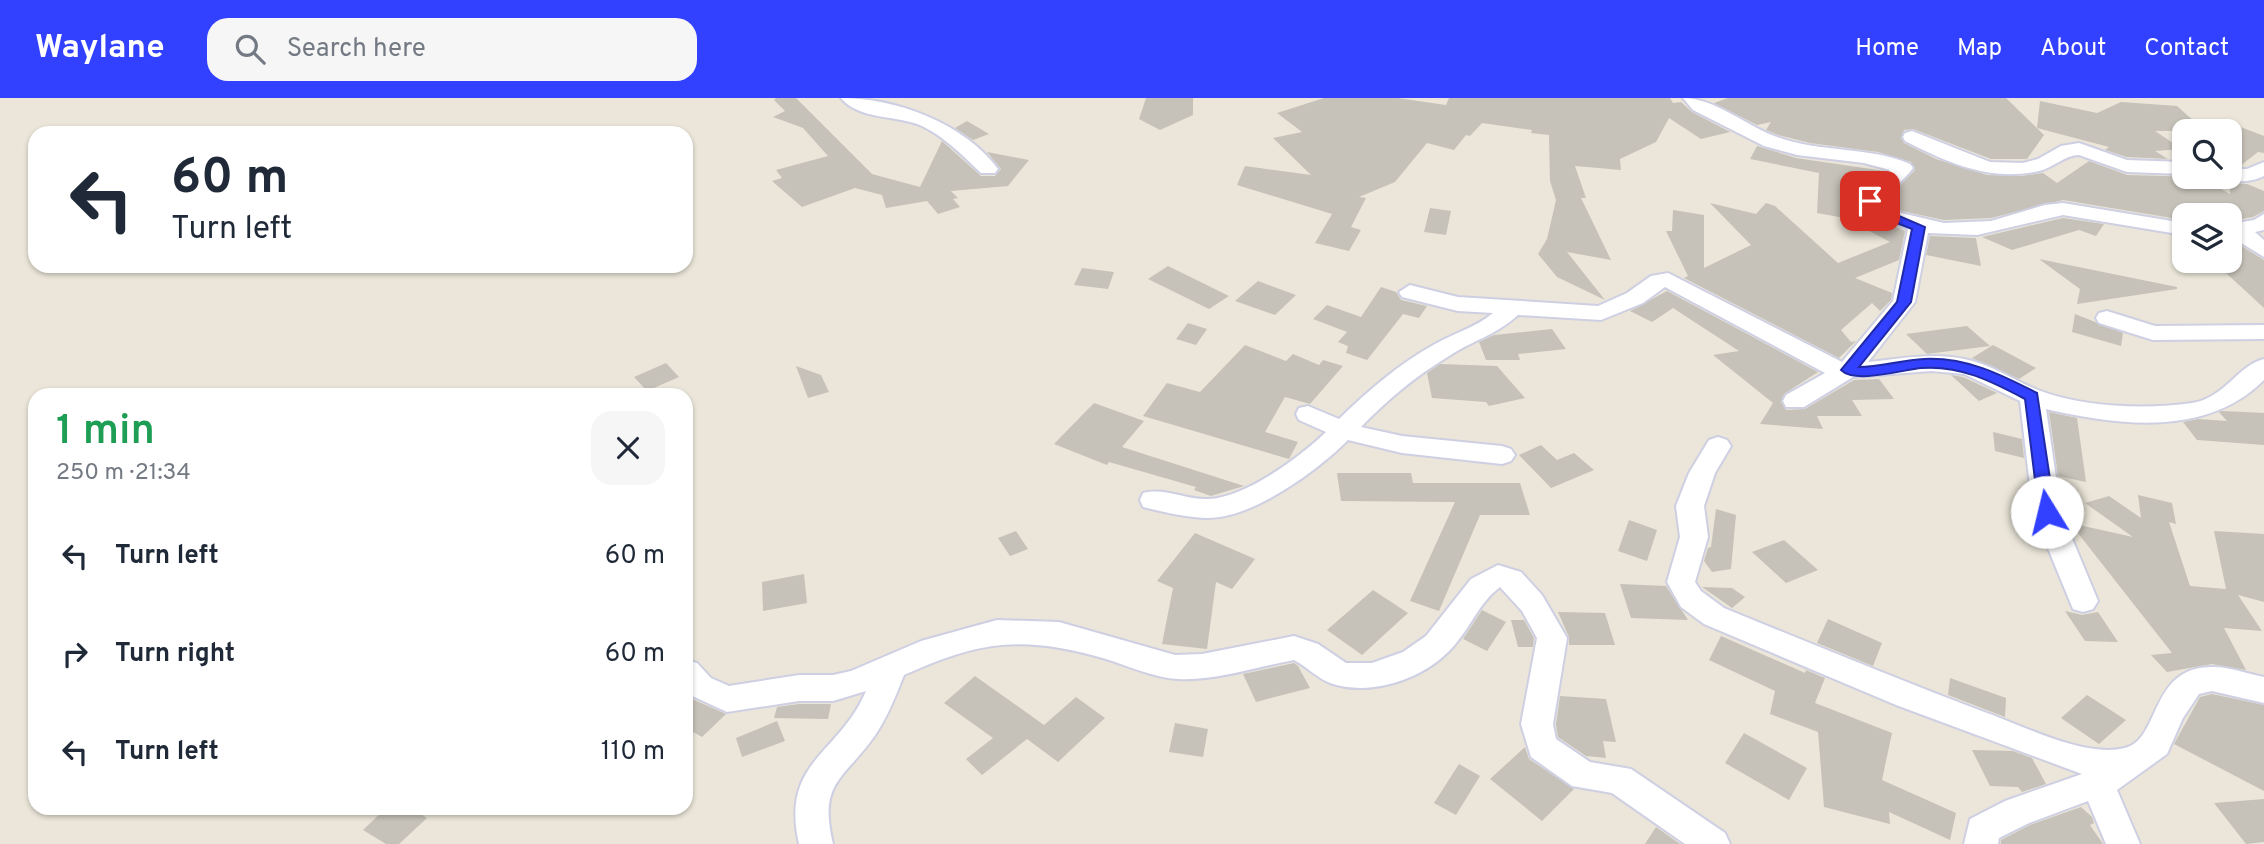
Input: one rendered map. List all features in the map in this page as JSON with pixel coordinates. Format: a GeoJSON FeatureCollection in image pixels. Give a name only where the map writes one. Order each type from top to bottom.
{"type":"FeatureCollection","features":[{"type":"Feature","properties":{"kind":"street"},"geometry":{"type":"LineString","coordinates":[[850,98],[859,104],[921,119],[959,143],[988,169]]}},
{"type":"Feature","properties":{"kind":"street"},"geometry":{"type":"LineString","coordinates":[[1692,98],[1699,106],[1769,142],[1799,150],[1887,160],[1903,168],[1870,201],[1880,213],[1919,227],[1988,228],[2060,208],[2089,211],[2172,229]]}},
{"type":"Feature","properties":{"kind":"street"},"geometry":{"type":"LineString","coordinates":[[1912,137],[1984,168],[2017,169],[2043,165],[2061,152],[2077,149],[2119,164],[2146,168],[2172,167]]}},
{"type":"Feature","properties":{"kind":"street"},"geometry":{"type":"LineString","coordinates":[[2242,175],[2251,175],[2264,168]]}},
{"type":"Feature","properties":{"kind":"street"},"geometry":{"type":"LineString","coordinates":[[2242,228],[2261,225],[2264,220]]}},
{"type":"Feature","properties":{"kind":"street"},"geometry":{"type":"LineString","coordinates":[[1795,401],[1848,370],[1904,302],[1919,227]]}},
{"type":"Feature","properties":{"kind":"street"},"geometry":{"type":"LineString","coordinates":[[2242,235],[2264,251]]}},
{"type":"Feature","properties":{"kind":"street"},"geometry":{"type":"LineString","coordinates":[[1410,292],[1458,304],[1601,313],[1635,298],[1659,281],[1668,281],[1836,369],[1862,372],[1924,363],[1962,366],[1985,372],[2032,396],[2067,405],[2186,413],[2212,406],[2241,390],[2264,366]]}},
{"type":"Feature","properties":{"kind":"street"},"geometry":{"type":"LineString","coordinates":[[1153,500],[1209,509],[1249,498],[1294,472],[1385,388],[1443,349],[1489,328],[1513,307]]}},
{"type":"Feature","properties":{"kind":"street"},"geometry":{"type":"LineString","coordinates":[[2107,318],[2152,333],[2264,332]]}},
{"type":"Feature","properties":{"kind":"street"},"geometry":{"type":"LineString","coordinates":[[2032,396],[2047,512],[2083,601]]}},
{"type":"Feature","properties":{"kind":"street"},"geometry":{"type":"LineString","coordinates":[[1308,414],[1340,431],[1385,442],[1502,455]]}},
{"type":"Feature","properties":{"kind":"street"},"geometry":{"type":"LineString","coordinates":[[1718,446],[1702,473],[1690,506],[1694,537],[1681,582],[1691,599],[1727,621],[1907,696],[2058,753],[2093,763],[2132,762]]}},
{"type":"Feature","properties":{"kind":"street"},"geometry":{"type":"LineString","coordinates":[[693,680],[699,687],[727,699],[799,688],[833,688],[970,637],[1026,631],[1059,634],[1175,667],[1202,666],[1294,648],[1306,650],[1323,665],[1344,675],[1379,674],[1430,650],[1447,634],[1474,595],[1488,580],[1499,576],[1511,580],[1532,603],[1552,638],[1537,724],[1542,747],[1584,776],[1619,779],[1713,844]]}},
{"type":"Feature","properties":{"kind":"street"},"geometry":{"type":"LineString","coordinates":[[816,844],[809,822],[816,779],[864,726],[893,664]]}},
{"type":"Feature","properties":{"kind":"street"},"geometry":{"type":"LineString","coordinates":[[1981,844],[1982,830],[2017,812],[2113,777],[2156,744],[2169,712],[2189,684],[2212,679],[2264,690]]}},
{"type":"Feature","properties":{"kind":"street"},"geometry":{"type":"LineString","coordinates":[[2096,783],[2123,844]]}},
{"type":"Feature","properties":{"kind":"building"},"geometry":{"type":"Polygon","coordinates":[[[796,98],[872,174],[920,187],[942,141],[981,176],[995,176],[1001,169],[987,152],[1029,160],[1008,186],[951,191],[958,198],[953,199],[960,207],[938,214],[927,201],[886,208],[882,195],[855,188],[802,207],[772,181],[782,178],[776,170],[828,156],[803,128],[773,117],[785,111],[774,100],[796,98]]]}},
{"type":"Feature","properties":{"kind":"building"},"geometry":{"type":"Polygon","coordinates":[[[1146,98],[1193,98],[1193,115],[1160,130],[1139,119],[1146,98]]]}},
{"type":"Feature","properties":{"kind":"building"},"geometry":{"type":"Polygon","coordinates":[[[1324,98],[1398,98],[1446,105],[1449,98],[1670,98],[1673,103],[1681,102],[1692,112],[1730,132],[1701,139],[1669,118],[1656,142],[1620,159],[1621,170],[1575,166],[1586,198],[1581,198],[1611,260],[1567,252],[1605,300],[1557,277],[1538,254],[1547,239],[1556,200],[1550,181],[1549,135],[1482,123],[1470,136],[1466,135],[1454,150],[1427,143],[1395,182],[1359,197],[1366,198],[1351,227],[1361,230],[1349,251],[1315,243],[1332,214],[1237,185],[1245,166],[1311,175],[1273,138],[1302,132],[1277,113],[1324,98]]]}},
{"type":"Feature","properties":{"kind":"building"},"geometry":{"type":"Polygon","coordinates":[[[1728,98],[2006,98],[2044,135],[2027,159],[1991,159],[1913,129],[1904,130],[1901,138],[1904,143],[1936,159],[1987,175],[2021,176],[2043,173],[2057,183],[2089,161],[2127,175],[2172,176],[2172,189],[2221,189],[2230,194],[2230,189],[2242,189],[2242,184],[2247,184],[2264,191],[2264,211],[2242,219],[2242,203],[2172,203],[2172,218],[2063,200],[1991,218],[1944,220],[1902,211],[1886,200],[1915,170],[1911,162],[1878,152],[1810,143],[1778,135],[1766,130],[1771,122],[1757,125],[1714,103],[1728,98]]]}},
{"type":"Feature","properties":{"kind":"building"},"geometry":{"type":"Polygon","coordinates":[[[2040,101],[2097,113],[2121,102],[2177,106],[2192,119],[2172,119],[2172,131],[2155,131],[2172,142],[2172,150],[2155,151],[2168,159],[2127,157],[2105,150],[2109,147],[2037,128],[2040,101]]]}},
{"type":"Feature","properties":{"kind":"building"},"geometry":{"type":"Polygon","coordinates":[[[967,121],[989,134],[973,140],[955,128],[967,121]]]}},
{"type":"Feature","properties":{"kind":"building"},"geometry":{"type":"Polygon","coordinates":[[[2242,128],[2264,136],[2264,153],[2258,152],[2242,164],[2242,128]]]}},
{"type":"Feature","properties":{"kind":"building"},"geometry":{"type":"Polygon","coordinates":[[[1757,146],[1796,158],[1885,171],[1857,201],[1872,216],[1905,231],[1899,260],[1855,278],[1892,293],[1891,300],[1880,311],[1872,303],[1841,330],[1851,342],[1856,341],[1839,358],[1684,278],[1688,276],[1666,231],[1672,231],[1673,210],[1704,215],[1704,268],[1751,245],[1710,203],[1756,214],[1766,203],[1775,206],[1838,263],[1890,242],[1845,218],[1817,213],[1819,173],[1750,159],[1757,146]]]}},
{"type":"Feature","properties":{"kind":"building"},"geometry":{"type":"Polygon","coordinates":[[[1430,208],[1451,211],[1446,235],[1424,232],[1430,208]]]}},
{"type":"Feature","properties":{"kind":"building"},"geometry":{"type":"Polygon","coordinates":[[[2063,218],[2104,224],[2096,236],[2079,230],[2012,250],[1982,237],[2063,218]]]}},
{"type":"Feature","properties":{"kind":"building"},"geometry":{"type":"Polygon","coordinates":[[[1930,236],[1976,238],[1981,266],[1926,255],[1930,236]]]}},
{"type":"Feature","properties":{"kind":"building"},"geometry":{"type":"Polygon","coordinates":[[[2242,246],[2264,260],[2264,308],[2226,273],[2242,273],[2242,246]]]}},
{"type":"Feature","properties":{"kind":"building"},"geometry":{"type":"Polygon","coordinates":[[[2039,259],[2177,289],[2077,304],[2080,289],[2039,259]]]}},
{"type":"Feature","properties":{"kind":"building"},"geometry":{"type":"Polygon","coordinates":[[[1168,266],[1229,296],[1209,309],[1148,279],[1168,266]]]}},
{"type":"Feature","properties":{"kind":"building"},"geometry":{"type":"Polygon","coordinates":[[[1082,268],[1114,272],[1108,289],[1074,285],[1082,268]]]}},
{"type":"Feature","properties":{"kind":"building"},"geometry":{"type":"Polygon","coordinates":[[[1258,281],[1296,295],[1275,315],[1235,301],[1258,281]]]}},
{"type":"Feature","properties":{"kind":"building"},"geometry":{"type":"Polygon","coordinates":[[[1381,287],[1396,292],[1401,300],[1427,306],[1419,318],[1403,314],[1367,360],[1346,353],[1348,346],[1338,342],[1347,332],[1313,319],[1327,305],[1361,317],[1381,287]]]}},
{"type":"Feature","properties":{"kind":"building"},"geometry":{"type":"Polygon","coordinates":[[[1667,291],[1818,372],[1784,394],[1781,402],[1786,410],[1805,409],[1854,380],[1879,379],[1894,399],[1852,400],[1862,416],[1817,416],[1823,429],[1760,424],[1773,403],[1713,355],[1739,351],[1673,308],[1652,322],[1630,311],[1667,291]]]}},
{"type":"Feature","properties":{"kind":"building"},"geometry":{"type":"Polygon","coordinates":[[[2075,314],[2123,333],[2121,346],[2072,332],[2075,314]]]}},
{"type":"Feature","properties":{"kind":"building"},"geometry":{"type":"Polygon","coordinates":[[[1188,323],[1207,329],[1196,345],[1176,339],[1188,323]]]}},
{"type":"Feature","properties":{"kind":"building"},"geometry":{"type":"Polygon","coordinates":[[[1967,326],[1990,346],[1927,354],[1906,334],[1967,326]]]}},
{"type":"Feature","properties":{"kind":"building"},"geometry":{"type":"Polygon","coordinates":[[[1552,329],[1566,349],[1518,354],[1520,360],[1486,360],[1479,342],[1494,335],[1552,329]]]}},
{"type":"Feature","properties":{"kind":"building"},"geometry":{"type":"Polygon","coordinates":[[[1245,345],[1286,361],[1293,354],[1319,365],[1323,360],[1343,366],[1310,404],[1285,397],[1265,432],[1298,442],[1289,459],[1143,416],[1167,383],[1200,392],[1245,345]]]}},
{"type":"Feature","properties":{"kind":"building"},"geometry":{"type":"Polygon","coordinates":[[[1993,345],[2036,368],[2019,379],[1972,358],[1993,345]]]}},
{"type":"Feature","properties":{"kind":"building"},"geometry":{"type":"Polygon","coordinates":[[[666,363],[679,377],[654,388],[644,388],[634,377],[666,363]]]}},
{"type":"Feature","properties":{"kind":"building"},"geometry":{"type":"Polygon","coordinates":[[[1440,364],[1497,366],[1525,398],[1489,406],[1486,402],[1432,398],[1427,373],[1440,364]]]}},
{"type":"Feature","properties":{"kind":"building"},"geometry":{"type":"Polygon","coordinates":[[[796,366],[821,375],[829,392],[808,398],[796,366]]]}},
{"type":"Feature","properties":{"kind":"building"},"geometry":{"type":"Polygon","coordinates":[[[1951,375],[1963,377],[1997,393],[1979,401],[1951,375]]]}},
{"type":"Feature","properties":{"kind":"building"},"geometry":{"type":"Polygon","coordinates":[[[1094,403],[1144,421],[1122,447],[1244,486],[1211,496],[1194,490],[1196,487],[1109,462],[1107,465],[1054,444],[1094,403]]]}},
{"type":"Feature","properties":{"kind":"building"},"geometry":{"type":"Polygon","coordinates":[[[2049,412],[2077,418],[2086,482],[2058,476],[2049,412]]]}},
{"type":"Feature","properties":{"kind":"building"},"geometry":{"type":"Polygon","coordinates":[[[2219,412],[2264,413],[2264,445],[2197,440],[2183,422],[2198,419],[2227,421],[2219,412]]]}},
{"type":"Feature","properties":{"kind":"building"},"geometry":{"type":"Polygon","coordinates":[[[1993,432],[2022,439],[2024,458],[1995,451],[1993,432]]]}},
{"type":"Feature","properties":{"kind":"building"},"geometry":{"type":"Polygon","coordinates":[[[1541,445],[1557,460],[1574,453],[1594,470],[1551,488],[1519,455],[1541,445]]]}},
{"type":"Feature","properties":{"kind":"building"},"geometry":{"type":"Polygon","coordinates":[[[1337,473],[1411,473],[1413,483],[1520,483],[1530,515],[1480,515],[1439,611],[1410,601],[1455,502],[1341,501],[1337,473]]]}},
{"type":"Feature","properties":{"kind":"building"},"geometry":{"type":"Polygon","coordinates":[[[2138,495],[2172,503],[2176,524],[2169,522],[2190,586],[2226,589],[2214,531],[2264,534],[2264,602],[2238,595],[2262,631],[2224,628],[2246,670],[2212,664],[2167,672],[2151,655],[2172,653],[2070,523],[2133,537],[2085,503],[2109,496],[2141,518],[2138,495]]]}},
{"type":"Feature","properties":{"kind":"building"},"geometry":{"type":"Polygon","coordinates":[[[1716,509],[1736,515],[1731,569],[1712,572],[1704,561],[1708,548],[1711,547],[1716,509]]]}},
{"type":"Feature","properties":{"kind":"building"},"geometry":{"type":"Polygon","coordinates":[[[1629,520],[1657,530],[1647,561],[1618,551],[1629,520]]]}},
{"type":"Feature","properties":{"kind":"building"},"geometry":{"type":"Polygon","coordinates":[[[1016,531],[1028,549],[1010,556],[998,538],[1016,531]]]}},
{"type":"Feature","properties":{"kind":"building"},"geometry":{"type":"Polygon","coordinates":[[[1195,533],[1255,559],[1232,589],[1216,582],[1207,649],[1162,644],[1173,588],[1157,581],[1195,533]]]}},
{"type":"Feature","properties":{"kind":"building"},"geometry":{"type":"Polygon","coordinates":[[[1784,540],[1818,570],[1786,583],[1752,552],[1784,540]]]}},
{"type":"Feature","properties":{"kind":"building"},"geometry":{"type":"Polygon","coordinates":[[[804,574],[807,603],[763,611],[762,582],[804,574]]]}},
{"type":"Feature","properties":{"kind":"building"},"geometry":{"type":"Polygon","coordinates":[[[1620,584],[1666,586],[1688,620],[1631,618],[1620,584]]]}},
{"type":"Feature","properties":{"kind":"building"},"geometry":{"type":"Polygon","coordinates":[[[1702,587],[1732,588],[1745,597],[1732,608],[1702,587]]]}},
{"type":"Feature","properties":{"kind":"building"},"geometry":{"type":"Polygon","coordinates":[[[1373,590],[1408,613],[1362,655],[1327,630],[1373,590]]]}},
{"type":"Feature","properties":{"kind":"building"},"geometry":{"type":"Polygon","coordinates":[[[1482,610],[1506,622],[1487,651],[1463,639],[1482,610]]]}},
{"type":"Feature","properties":{"kind":"building"},"geometry":{"type":"Polygon","coordinates":[[[2065,611],[2082,615],[2098,612],[2118,642],[2085,641],[2065,611]]]}},
{"type":"Feature","properties":{"kind":"building"},"geometry":{"type":"Polygon","coordinates":[[[1558,612],[1605,613],[1615,645],[1569,645],[1569,637],[1558,612]]]}},
{"type":"Feature","properties":{"kind":"building"},"geometry":{"type":"Polygon","coordinates":[[[1828,619],[1882,643],[1873,666],[1817,643],[1828,619]]]}},
{"type":"Feature","properties":{"kind":"building"},"geometry":{"type":"Polygon","coordinates":[[[1511,620],[1524,620],[1534,638],[1533,647],[1518,647],[1511,620]]]}},
{"type":"Feature","properties":{"kind":"building"},"geometry":{"type":"Polygon","coordinates":[[[1721,636],[1805,673],[1806,670],[1825,678],[1815,703],[1892,733],[1882,780],[1956,813],[1950,840],[1889,812],[1890,824],[1824,807],[1818,732],[1770,714],[1775,691],[1709,660],[1721,636]]]}},
{"type":"Feature","properties":{"kind":"building"},"geometry":{"type":"Polygon","coordinates":[[[1294,663],[1310,688],[1256,702],[1243,674],[1294,663]]]}},
{"type":"Feature","properties":{"kind":"building"},"geometry":{"type":"Polygon","coordinates":[[[975,676],[1044,725],[1076,697],[1105,718],[1058,762],[1027,739],[982,775],[966,759],[993,738],[944,703],[975,676]]]}},
{"type":"Feature","properties":{"kind":"building"},"geometry":{"type":"Polygon","coordinates":[[[1950,678],[2006,698],[2005,717],[1948,695],[1950,678]]]}},
{"type":"Feature","properties":{"kind":"building"},"geometry":{"type":"Polygon","coordinates":[[[2212,694],[2264,705],[2264,791],[2174,744],[2200,697],[2212,694]]]}},
{"type":"Feature","properties":{"kind":"building"},"geometry":{"type":"Polygon","coordinates":[[[2087,695],[2126,720],[2099,744],[2061,718],[2087,695]]]}},
{"type":"Feature","properties":{"kind":"building"},"geometry":{"type":"Polygon","coordinates":[[[1560,696],[1606,699],[1616,742],[1603,741],[1606,758],[1586,756],[1558,737],[1556,724],[1560,696]]]}},
{"type":"Feature","properties":{"kind":"building"},"geometry":{"type":"Polygon","coordinates":[[[693,699],[726,714],[702,737],[693,732],[693,699]]]}},
{"type":"Feature","properties":{"kind":"building"},"geometry":{"type":"Polygon","coordinates":[[[831,704],[828,719],[774,718],[777,707],[831,704]]]}},
{"type":"Feature","properties":{"kind":"building"},"geometry":{"type":"Polygon","coordinates":[[[777,721],[785,741],[742,757],[736,738],[777,721]]]}},
{"type":"Feature","properties":{"kind":"building"},"geometry":{"type":"Polygon","coordinates":[[[1175,723],[1208,729],[1203,757],[1169,752],[1175,723]]]}},
{"type":"Feature","properties":{"kind":"building"},"geometry":{"type":"Polygon","coordinates":[[[1744,733],[1807,768],[1789,800],[1725,763],[1744,733]]]}},
{"type":"Feature","properties":{"kind":"building"},"geometry":{"type":"Polygon","coordinates":[[[1525,747],[1529,759],[1574,789],[1542,821],[1490,779],[1525,747]]]}},
{"type":"Feature","properties":{"kind":"building"},"geometry":{"type":"Polygon","coordinates":[[[1972,750],[2013,751],[2032,758],[2046,784],[2022,792],[2018,787],[1990,786],[1972,750]]]}},
{"type":"Feature","properties":{"kind":"building"},"geometry":{"type":"Polygon","coordinates":[[[1459,764],[1480,776],[1456,815],[1434,803],[1459,764]]]}},
{"type":"Feature","properties":{"kind":"building"},"geometry":{"type":"Polygon","coordinates":[[[2264,799],[2264,842],[2246,844],[2214,803],[2264,799]]]}},
{"type":"Feature","properties":{"kind":"building"},"geometry":{"type":"Polygon","coordinates":[[[2081,807],[2092,817],[2094,823],[2090,825],[2103,844],[2001,844],[2001,840],[2030,825],[2081,807]]]}},
{"type":"Feature","properties":{"kind":"building"},"geometry":{"type":"Polygon","coordinates":[[[379,815],[422,815],[427,818],[399,844],[386,844],[363,830],[379,815]]]}},
{"type":"Feature","properties":{"kind":"building"},"geometry":{"type":"Polygon","coordinates":[[[1656,827],[1680,844],[1645,844],[1656,827]]]}},
{"type":"Feature","properties":{"kind":"route"},"geometry":{"type":"LineString","coordinates":[[1870,201],[1880,213],[1919,227],[1904,302],[1878,330],[1848,370],[1862,372],[1924,363],[1962,366],[1985,372],[2032,396],[2035,436],[2047,512]]}}]}
